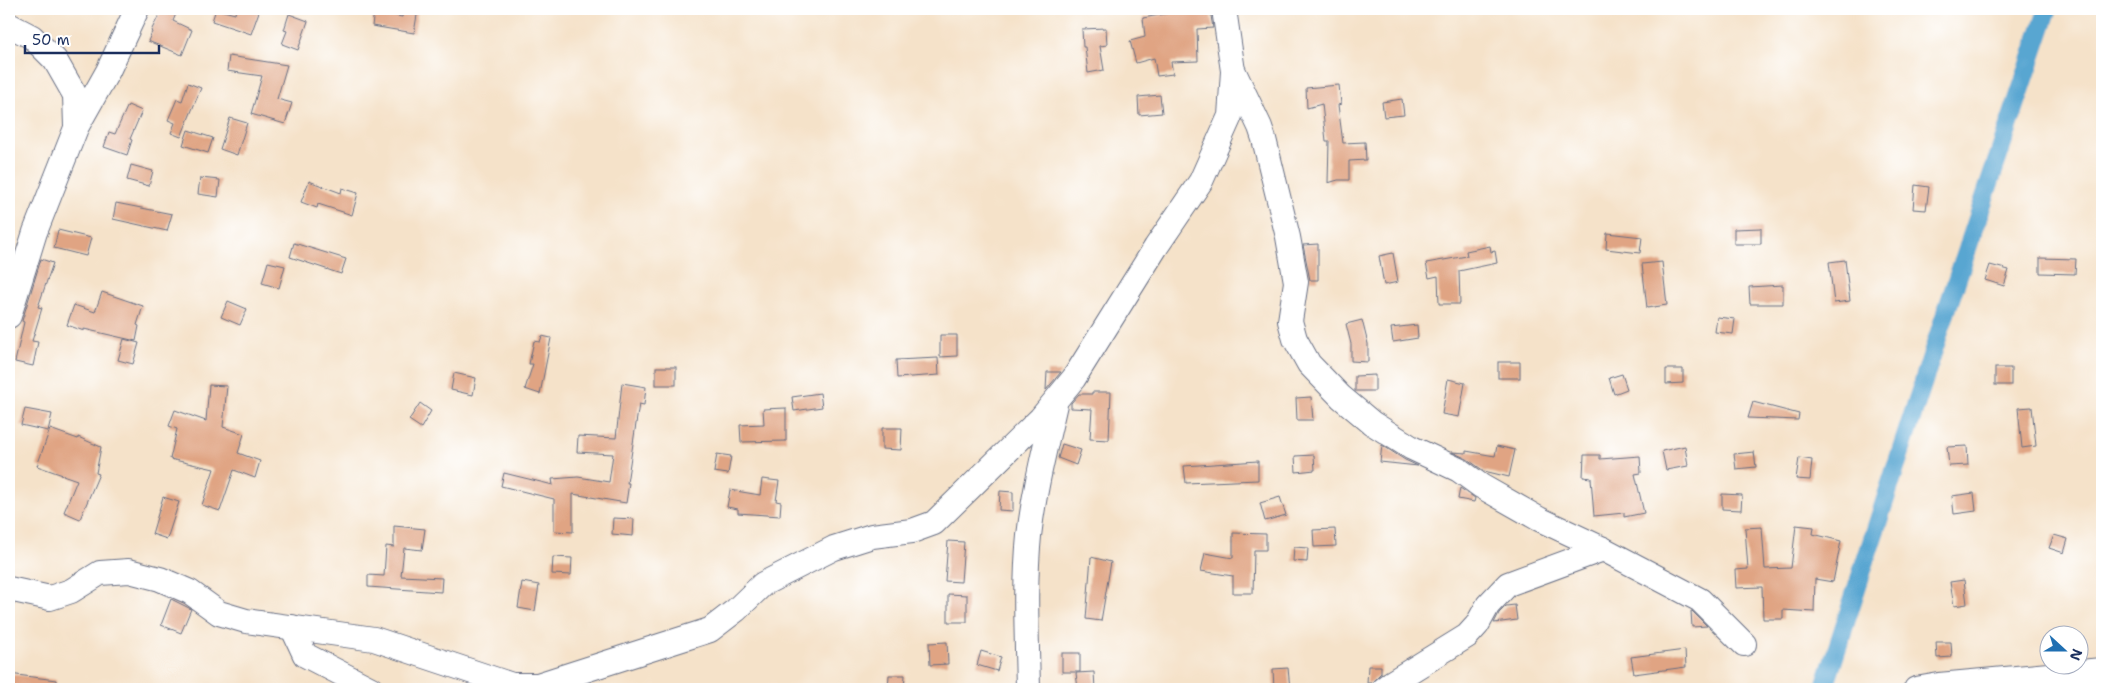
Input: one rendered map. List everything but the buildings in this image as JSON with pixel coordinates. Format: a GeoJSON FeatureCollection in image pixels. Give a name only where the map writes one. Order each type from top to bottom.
{"type":"FeatureCollection","features":[{"type":"Feature","properties":{"kind":"street"},"geometry":{"type":"LineString","coordinates":[[9,316],[35,232],[76,128],[108,71],[137,9]]}},
{"type":"Feature","properties":{"kind":"street"},"geometry":{"type":"LineString","coordinates":[[9,589],[50,598],[71,590],[100,573],[129,571],[160,580],[190,592],[219,613],[246,621],[374,639],[512,685],[538,685],[556,680],[710,630],[736,610],[763,584],[834,548],[872,536],[912,531],[934,523],[1041,418],[1056,400],[1074,378],[1156,247],[1201,181],[1230,116],[1233,71],[1224,9]]}},
{"type":"Feature","properties":{"kind":"street"},"geometry":{"type":"LineString","coordinates":[[9,25],[32,37],[56,60],[75,95],[76,128]]}},
{"type":"Feature","properties":{"kind":"street"},"geometry":{"type":"LineString","coordinates":[[1233,71],[1264,139],[1288,236],[1296,282],[1290,321],[1295,339],[1309,364],[1341,397],[1372,423],[1412,448],[1459,470],[1481,486],[1539,519],[1603,549],[1700,600],[1744,644]]}},
{"type":"Feature","properties":{"kind":"street"},"geometry":{"type":"LineString","coordinates":[[1028,689],[1027,600],[1029,537],[1039,477],[1056,400]]}},
{"type":"Feature","properties":{"kind":"street"},"geometry":{"type":"LineString","coordinates":[[1383,689],[1467,636],[1477,625],[1488,605],[1508,584],[1603,549]]}},
{"type":"Feature","properties":{"kind":"street"},"geometry":{"type":"LineString","coordinates":[[292,627],[305,655],[372,689]]}},
{"type":"Feature","properties":{"kind":"street"},"geometry":{"type":"LineString","coordinates":[[1916,689],[1939,685],[2102,670]]}},
{"type":"Feature","properties":{"kind":"waterway"},"geometry":{"type":"LineString","coordinates":[[1824,689],[1941,327],[2048,9]]}}]}
